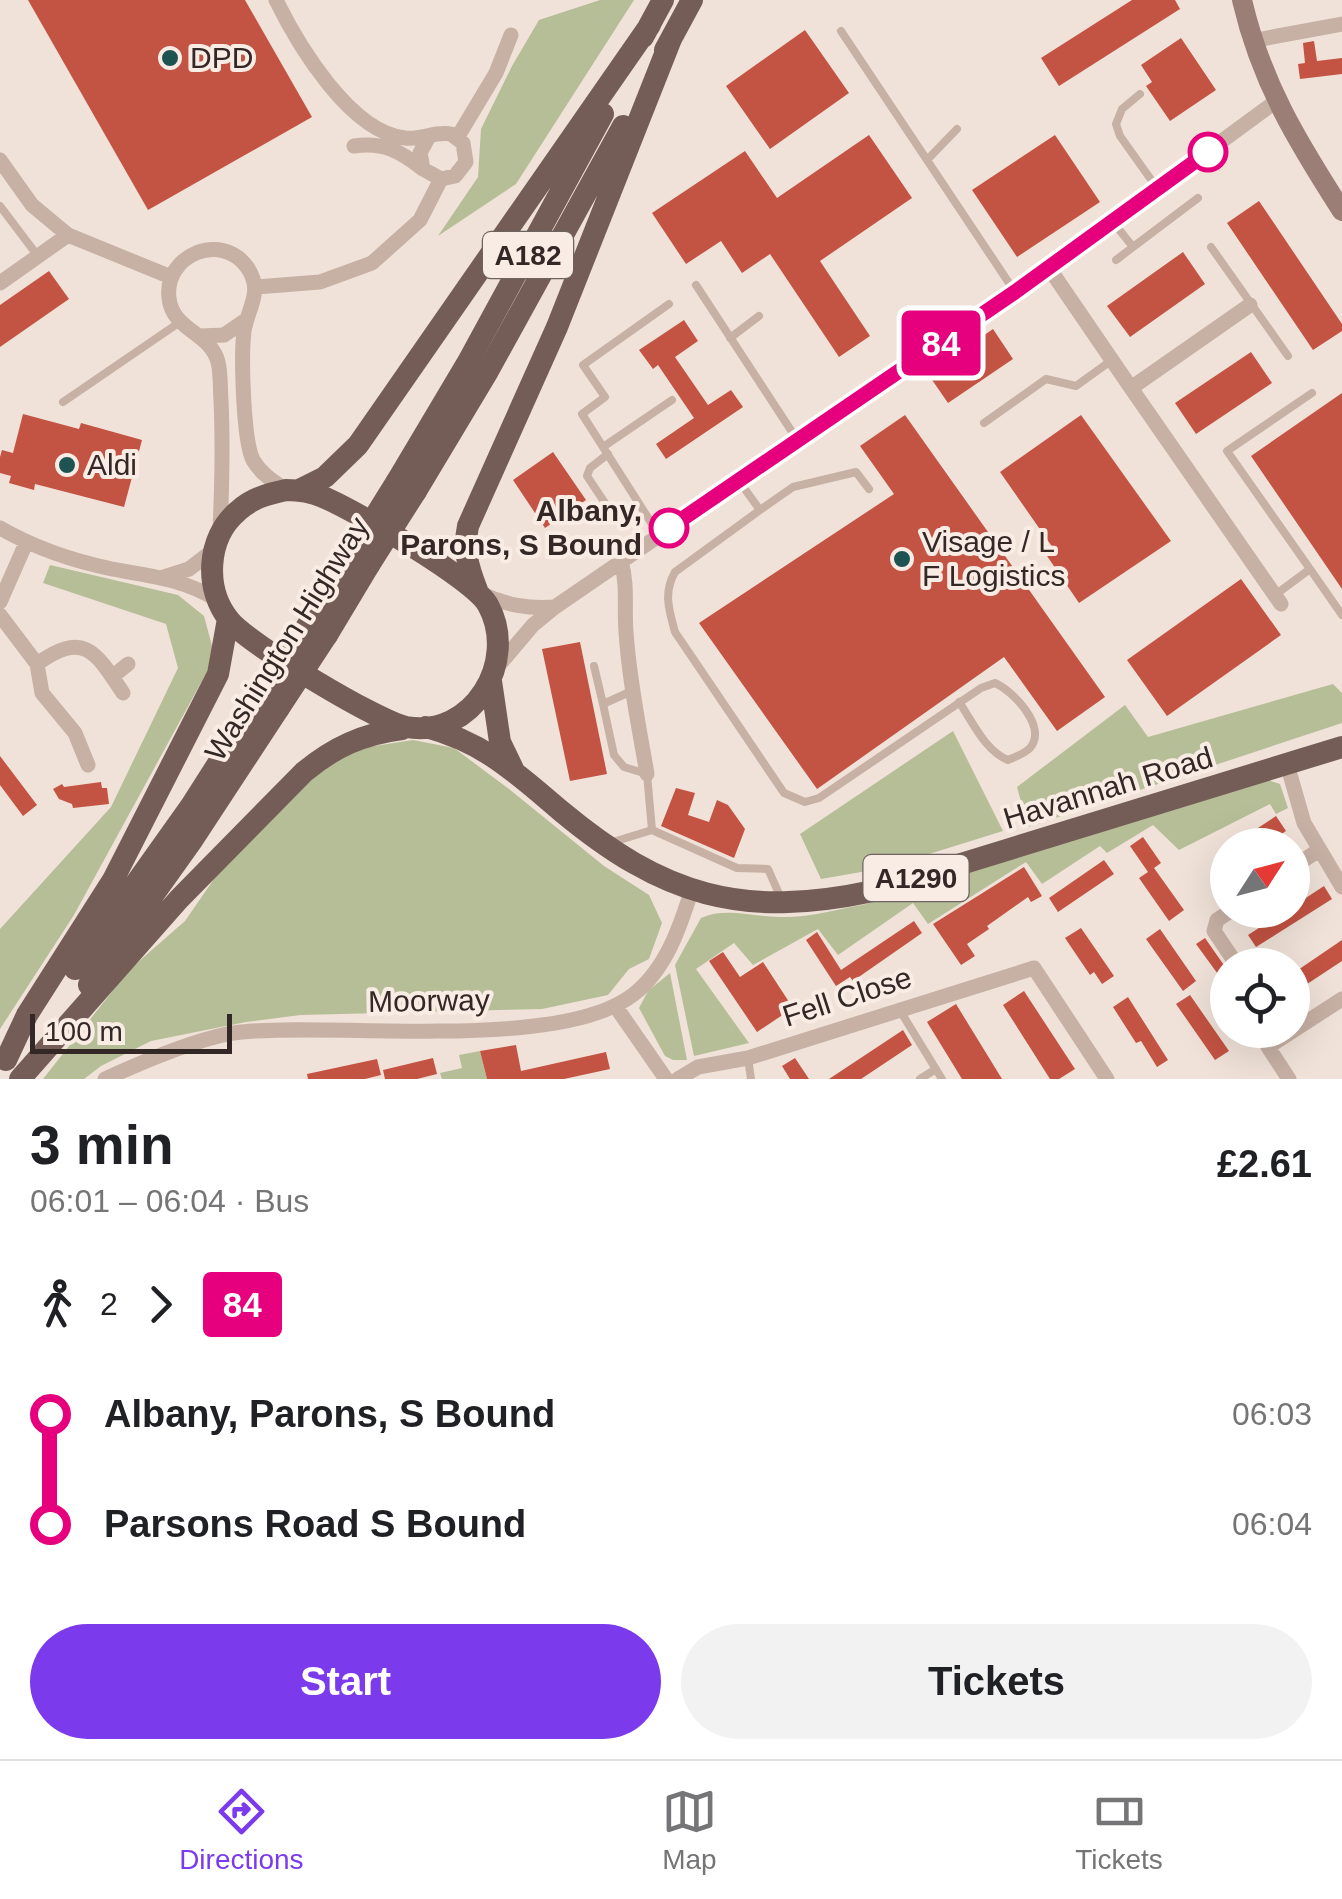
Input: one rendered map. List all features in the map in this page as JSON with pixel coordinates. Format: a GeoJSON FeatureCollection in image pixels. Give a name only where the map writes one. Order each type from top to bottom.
{"type":"FeatureCollection","features":[{"type":"Feature","properties":{"kind":"main road","name":"Washington Highway"},"geometry":{"type":"LineString","coordinates":[[406,486],[663,0]]}},
{"type":"Feature","properties":{"kind":"main road","name":"Washington Highway"},"geometry":{"type":"LineString","coordinates":[[11,1072],[193,839],[270,702],[526,305],[692,0]]}},
{"type":"Feature","properties":{"kind":"main road"},"geometry":{"type":"LineString","coordinates":[[11,1072],[28,1015],[113,880],[218,674],[223,609],[212,566],[217,541],[236,512],[259,496],[292,490],[326,477],[358,445],[650,25]]}},
{"type":"Feature","properties":{"kind":"main road"},"geometry":{"type":"LineString","coordinates":[[11,1072],[327,753],[377,732],[446,722],[465,713],[480,698],[493,675],[499,648],[497,627],[467,565],[464,542],[468,526],[557,326],[671,39]]}},
{"type":"Feature","properties":{"kind":"main road"},"geometry":{"type":"LineString","coordinates":[[292,490],[323,496],[454,572],[479,592]]}},
{"type":"Feature","properties":{"kind":"main road"},"geometry":{"type":"LineString","coordinates":[[223,609],[251,639],[376,716],[418,728]]}},
{"type":"Feature","properties":{"kind":"main road","name":"Havannah Road"},"geometry":{"type":"LineString","coordinates":[[493,675],[500,742],[514,769]]}},
{"type":"Feature","properties":{"kind":"main road","name":"Havannah Road"},"geometry":{"type":"LineString","coordinates":[[418,728],[457,736],[487,750],[604,845],[640,868],[692,889],[782,905],[873,891],[1342,747]]}},
{"type":"Feature","properties":{"kind":"street"},"geometry":{"type":"LineString","coordinates":[[276,0],[308,56],[342,98],[378,136],[441,180]]}},
{"type":"Feature","properties":{"kind":"street"},"geometry":{"type":"LineString","coordinates":[[1242,0],[1252,40],[1276,102],[1342,211]]}},
{"type":"Feature","properties":{"kind":"street"},"geometry":{"type":"LineString","coordinates":[[1252,40],[1342,24]]}},
{"type":"Feature","properties":{"kind":"street"},"geometry":{"type":"LineString","coordinates":[[457,138],[496,72],[510,35]]}},
{"type":"Feature","properties":{"kind":"street"},"geometry":{"type":"LineString","coordinates":[[493,675],[533,625],[555,607],[1015,292],[1276,102]]}},
{"type":"Feature","properties":{"kind":"street"},"geometry":{"type":"LineString","coordinates":[[256,287],[320,282],[372,263],[420,220],[441,180],[455,176],[466,162],[466,149],[457,138],[442,132],[428,138],[378,136]]}},
{"type":"Feature","properties":{"kind":"street"},"geometry":{"type":"LineString","coordinates":[[423,169],[420,153],[428,138]]}},
{"type":"Feature","properties":{"kind":"street"},"geometry":{"type":"LineString","coordinates":[[0,160],[32,205],[68,235],[171,277]]}},
{"type":"Feature","properties":{"kind":"street"},"geometry":{"type":"LineString","coordinates":[[0,283],[68,235]]}},
{"type":"Feature","properties":{"kind":"street"},"geometry":{"type":"LineString","coordinates":[[164,577],[189,569],[217,541],[223,443],[218,361],[201,336],[172,312],[168,297],[171,277],[179,264],[194,253],[220,250],[243,262],[256,287],[246,320],[242,362],[251,456],[264,476],[292,490]]}},
{"type":"Feature","properties":{"kind":"street"},"geometry":{"type":"LineString","coordinates":[[1049,268],[1278,599]]}},
{"type":"Feature","properties":{"kind":"street"},"geometry":{"type":"LineString","coordinates":[[1131,388],[1250,305]]}},
{"type":"Feature","properties":{"kind":"street"},"geometry":{"type":"LineString","coordinates":[[201,336],[224,335],[246,320]]}},
{"type":"Feature","properties":{"kind":"street"},"geometry":{"type":"LineString","coordinates":[[0,528],[26,543],[196,588],[223,609]]}},
{"type":"Feature","properties":{"kind":"street"},"geometry":{"type":"LineString","coordinates":[[0,602],[26,543]]}},
{"type":"Feature","properties":{"kind":"street"},"geometry":{"type":"LineString","coordinates":[[622,560],[627,582],[626,628],[632,691],[647,774]]}},
{"type":"Feature","properties":{"kind":"street"},"geometry":{"type":"LineString","coordinates":[[479,592],[528,609],[555,607]]}},
{"type":"Feature","properties":{"kind":"street"},"geometry":{"type":"LineString","coordinates":[[0,615],[37,664],[42,693],[75,733],[88,765]]}},
{"type":"Feature","properties":{"kind":"street"},"geometry":{"type":"LineString","coordinates":[[37,664],[70,646],[87,648],[123,693]]}},
{"type":"Feature","properties":{"kind":"street"},"geometry":{"type":"LineString","coordinates":[[112,676],[128,664]]}},
{"type":"Feature","properties":{"kind":"street"},"geometry":{"type":"LineString","coordinates":[[1287,764],[1304,823],[1342,886]]}},
{"type":"Feature","properties":{"kind":"street"},"geometry":{"type":"LineString","coordinates":[[1310,856],[1319,850]]}},
{"type":"Feature","properties":{"kind":"street","name":"Moorway"},"geometry":{"type":"LineString","coordinates":[[105,1079],[142,1071],[237,1032],[302,1028],[412,1031],[578,1020],[616,1006],[637,992],[662,962],[692,889]]}},
{"type":"Feature","properties":{"kind":"street","name":"Fell Close"},"geometry":{"type":"LineString","coordinates":[[678,1079],[698,1067],[748,1058],[1034,968],[1107,1079]]}},
{"type":"Feature","properties":{"kind":"street"},"geometry":{"type":"LineString","coordinates":[[1289,1079],[1268,1048],[1342,999]]}},
{"type":"Feature","properties":{"kind":"street"},"geometry":{"type":"LineString","coordinates":[[616,1006],[666,1079]]}},
{"type":"Feature","properties":{"kind":"lane"},"geometry":{"type":"LineString","coordinates":[[841,30],[1015,292]]}},
{"type":"Feature","properties":{"kind":"lane"},"geometry":{"type":"LineString","coordinates":[[1140,94],[1122,109],[1116,124],[1120,136],[1158,190]]}},
{"type":"Feature","properties":{"kind":"lane"},"geometry":{"type":"LineString","coordinates":[[927,160],[957,129]]}},
{"type":"Feature","properties":{"kind":"lane"},"geometry":{"type":"LineString","coordinates":[[1116,260],[1198,198]]}},
{"type":"Feature","properties":{"kind":"lane"},"geometry":{"type":"LineString","coordinates":[[0,206],[37,255]]}},
{"type":"Feature","properties":{"kind":"lane"},"geometry":{"type":"LineString","coordinates":[[1114,222],[1133,248]]}},
{"type":"Feature","properties":{"kind":"lane"},"geometry":{"type":"LineString","coordinates":[[1211,247],[1288,356]]}},
{"type":"Feature","properties":{"kind":"lane"},"geometry":{"type":"LineString","coordinates":[[696,285],[798,441]]}},
{"type":"Feature","properties":{"kind":"lane"},"geometry":{"type":"LineString","coordinates":[[659,535],[582,414],[605,397],[583,365],[669,304]]}},
{"type":"Feature","properties":{"kind":"lane"},"geometry":{"type":"LineString","coordinates":[[730,338],[759,316]]}},
{"type":"Feature","properties":{"kind":"lane"},"geometry":{"type":"LineString","coordinates":[[62,402],[180,322]]}},
{"type":"Feature","properties":{"kind":"lane"},"geometry":{"type":"LineString","coordinates":[[984,422],[1046,379],[1076,386],[1112,360]]}},
{"type":"Feature","properties":{"kind":"lane"},"geometry":{"type":"LineString","coordinates":[[1312,392],[1227,451],[1342,615]]}},
{"type":"Feature","properties":{"kind":"lane"},"geometry":{"type":"LineString","coordinates":[[610,509],[587,476],[590,468],[605,451],[672,400]]}},
{"type":"Feature","properties":{"kind":"lane"},"geometry":{"type":"LineString","coordinates":[[869,490],[856,472],[794,487],[675,572],[667,602],[675,632],[784,793],[805,802],[819,798],[960,702],[981,688],[995,683],[1007,688],[1033,725],[1035,738],[1031,747],[1008,760],[1000,757],[960,702]]}},
{"type":"Feature","properties":{"kind":"lane"},"geometry":{"type":"LineString","coordinates":[[740,480],[760,510]]}},
{"type":"Feature","properties":{"kind":"lane"},"geometry":{"type":"LineString","coordinates":[[1278,599],[1310,570]]}},
{"type":"Feature","properties":{"kind":"lane"},"geometry":{"type":"LineString","coordinates":[[594,666],[614,754],[624,767],[647,774],[652,830]]}},
{"type":"Feature","properties":{"kind":"lane"},"geometry":{"type":"LineString","coordinates":[[603,704],[632,691]]}},
{"type":"Feature","properties":{"kind":"lane"},"geometry":{"type":"LineString","coordinates":[[604,845],[652,830],[737,868],[768,868],[778,884],[782,905]]}},
{"type":"Feature","properties":{"kind":"lane"},"geometry":{"type":"LineString","coordinates":[[898,1009],[942,1079]]}},
{"type":"Feature","properties":{"kind":"lane"},"geometry":{"type":"LineString","coordinates":[[748,1058],[752,1079]]}},
{"type":"Feature","properties":{"kind":"lane"},"geometry":{"type":"LineString","coordinates":[[920,1079],[936,1069]]}},
{"type":"Feature","properties":{"kind":"green space"},"geometry":{"type":"Polygon","coordinates":[[[600,0],[634,0],[516,184],[438,236],[478,177],[481,129],[539,20],[600,0]]]}},
{"type":"Feature","properties":{"kind":"green space"},"geometry":{"type":"Polygon","coordinates":[[[50,565],[178,595],[204,616],[215,657],[74,915],[0,1029],[0,929],[111,807],[178,668],[166,624],[43,583],[50,565]]]}},
{"type":"Feature","properties":{"kind":"green space"},"geometry":{"type":"Polygon","coordinates":[[[1333,684],[1342,693],[1342,723],[1028,827],[1017,787],[1125,705],[1148,737],[1333,684]]]}},
{"type":"Feature","properties":{"kind":"green space"},"geometry":{"type":"Polygon","coordinates":[[[953,731],[1003,831],[884,868],[821,879],[800,834],[953,731]]]}},
{"type":"Feature","properties":{"kind":"green space"},"geometry":{"type":"Polygon","coordinates":[[[413,740],[454,748],[604,866],[649,895],[662,923],[649,959],[629,969],[608,995],[542,1009],[301,1015],[246,1022],[151,1041],[84,1079],[43,1079],[129,970],[185,921],[223,866],[316,772],[348,750],[413,740]]]}},
{"type":"Feature","properties":{"kind":"green space"},"geometry":{"type":"Polygon","coordinates":[[[1268,780],[1280,784],[1288,808],[1276,814],[1270,804],[1223,828],[1210,828],[1210,834],[1179,850],[1153,825],[1107,853],[1100,846],[1042,884],[1026,862],[928,924],[913,903],[838,955],[818,929],[753,965],[734,943],[696,969],[749,1043],[694,1056],[675,965],[701,918],[730,913],[802,916],[866,904],[1268,780]]]}},
{"type":"Feature","properties":{"kind":"green space"},"geometry":{"type":"Polygon","coordinates":[[[670,973],[687,1060],[665,1056],[639,1008],[648,991],[670,973]]]}},
{"type":"Feature","properties":{"kind":"green space"},"geometry":{"type":"Polygon","coordinates":[[[480,1051],[487,1079],[442,1079],[440,1073],[462,1068],[459,1055],[480,1051]]]}},
{"type":"Feature","properties":{"kind":"building","name":"DPD"},"geometry":{"type":"Polygon","coordinates":[[[28,0],[245,0],[312,117],[148,210],[28,0]]]}},
{"type":"Feature","properties":{"kind":"building"},"geometry":{"type":"Polygon","coordinates":[[[1132,0],[1175,0],[1180,9],[1059,86],[1041,58],[1132,0]]]}},
{"type":"Feature","properties":{"kind":"building"},"geometry":{"type":"Polygon","coordinates":[[[805,30],[849,93],[770,149],[726,86],[805,30]]]}},
{"type":"Feature","properties":{"kind":"building"},"geometry":{"type":"Polygon","coordinates":[[[1181,38],[1216,90],[1170,121],[1146,86],[1152,82],[1141,65],[1181,38]]]}},
{"type":"Feature","properties":{"kind":"building"},"geometry":{"type":"Polygon","coordinates":[[[1314,41],[1317,61],[1342,58],[1342,74],[1300,79],[1298,64],[1305,63],[1303,43],[1314,41]]]}},
{"type":"Feature","properties":{"kind":"building"},"geometry":{"type":"Polygon","coordinates":[[[869,135],[912,198],[820,261],[870,336],[839,357],[770,254],[742,273],[721,241],[686,264],[652,213],[745,151],[777,198],[869,135]]]}},
{"type":"Feature","properties":{"kind":"building"},"geometry":{"type":"Polygon","coordinates":[[[1055,135],[1100,202],[1017,257],[972,190],[1055,135]]]}},
{"type":"Feature","properties":{"kind":"building"},"geometry":{"type":"Polygon","coordinates":[[[1259,201],[1342,324],[1342,331],[1313,350],[1227,223],[1259,201]]]}},
{"type":"Feature","properties":{"kind":"building"},"geometry":{"type":"Polygon","coordinates":[[[1183,252],[1205,284],[1130,337],[1107,306],[1183,252]]]}},
{"type":"Feature","properties":{"kind":"building"},"geometry":{"type":"Polygon","coordinates":[[[49,271],[69,299],[0,347],[0,305],[49,271]]]}},
{"type":"Feature","properties":{"kind":"building"},"geometry":{"type":"Polygon","coordinates":[[[684,320],[698,341],[675,357],[708,405],[731,390],[743,407],[666,459],[656,444],[694,418],[658,365],[653,369],[639,350],[684,320]]]}},
{"type":"Feature","properties":{"kind":"building"},"geometry":{"type":"Polygon","coordinates":[[[993,329],[1013,359],[948,403],[928,374],[993,329]]]}},
{"type":"Feature","properties":{"kind":"building"},"geometry":{"type":"Polygon","coordinates":[[[1251,352],[1272,383],[1196,434],[1175,403],[1251,352]]]}},
{"type":"Feature","properties":{"kind":"building"},"geometry":{"type":"Polygon","coordinates":[[[1342,393],[1342,589],[1251,456],[1342,393]]]}},
{"type":"Feature","properties":{"kind":"building","name":"Aldi"},"geometry":{"type":"Polygon","coordinates":[[[23,414],[79,429],[81,423],[142,440],[124,507],[35,484],[34,490],[9,483],[11,476],[0,473],[0,457],[2,450],[13,453],[23,414]]]}},
{"type":"Feature","properties":{"kind":"building","name":"Visage / L F Logistics"},"geometry":{"type":"Polygon","coordinates":[[[905,415],[1105,697],[1057,731],[1004,657],[817,789],[699,623],[894,494],[860,446],[905,415]]]}},
{"type":"Feature","properties":{"kind":"building"},"geometry":{"type":"Polygon","coordinates":[[[1081,415],[1171,541],[1079,603],[1045,553],[1053,548],[1000,472],[1081,415]]]}},
{"type":"Feature","properties":{"kind":"building"},"geometry":{"type":"Polygon","coordinates":[[[553,452],[586,500],[545,528],[513,480],[553,452]]]}},
{"type":"Feature","properties":{"kind":"building"},"geometry":{"type":"Polygon","coordinates":[[[1241,579],[1281,635],[1167,716],[1127,660],[1241,579]]]}},
{"type":"Feature","properties":{"kind":"building"},"geometry":{"type":"Polygon","coordinates":[[[580,642],[607,774],[570,781],[542,649],[580,642]]]}},
{"type":"Feature","properties":{"kind":"building"},"geometry":{"type":"Polygon","coordinates":[[[0,756],[37,805],[23,816],[0,785],[0,756]]]}},
{"type":"Feature","properties":{"kind":"building"},"geometry":{"type":"Polygon","coordinates":[[[101,782],[102,788],[107,788],[109,804],[73,808],[59,799],[53,789],[62,784],[64,787],[101,782]]]}},
{"type":"Feature","properties":{"kind":"building"},"geometry":{"type":"Polygon","coordinates":[[[676,788],[695,793],[688,815],[709,822],[717,800],[728,805],[745,829],[734,858],[661,826],[676,788]]]}},
{"type":"Feature","properties":{"kind":"building"},"geometry":{"type":"Polygon","coordinates":[[[1276,816],[1284,828],[1258,828],[1276,816]]]}},
{"type":"Feature","properties":{"kind":"building"},"geometry":{"type":"Polygon","coordinates":[[[1143,837],[1161,863],[1154,868],[1184,910],[1169,921],[1139,878],[1148,872],[1130,846],[1143,837]]]}},
{"type":"Feature","properties":{"kind":"building"},"geometry":{"type":"Polygon","coordinates":[[[1104,860],[1114,874],[1058,912],[1049,898],[1104,860]]]}},
{"type":"Feature","properties":{"kind":"building"},"geometry":{"type":"Polygon","coordinates":[[[1024,867],[1042,896],[1031,902],[1028,897],[987,926],[989,929],[967,944],[975,956],[961,965],[933,924],[1024,867]]]}},
{"type":"Feature","properties":{"kind":"building"},"geometry":{"type":"Polygon","coordinates":[[[1324,886],[1332,899],[1310,913],[1310,895],[1324,886]]]}},
{"type":"Feature","properties":{"kind":"building"},"geometry":{"type":"Polygon","coordinates":[[[914,921],[922,933],[853,981],[850,977],[836,986],[806,940],[817,932],[841,970],[914,921]]]}},
{"type":"Feature","properties":{"kind":"building"},"geometry":{"type":"Polygon","coordinates":[[[1081,928],[1114,976],[1102,984],[1094,972],[1090,975],[1065,938],[1081,928]]]}},
{"type":"Feature","properties":{"kind":"building"},"geometry":{"type":"Polygon","coordinates":[[[1259,928],[1286,928],[1256,947],[1248,935],[1259,928]]]}},
{"type":"Feature","properties":{"kind":"building"},"geometry":{"type":"Polygon","coordinates":[[[1160,929],[1196,981],[1183,991],[1146,939],[1160,929]]]}},
{"type":"Feature","properties":{"kind":"building"},"geometry":{"type":"Polygon","coordinates":[[[1205,938],[1212,948],[1210,963],[1196,944],[1205,938]]]}},
{"type":"Feature","properties":{"kind":"building"},"geometry":{"type":"Polygon","coordinates":[[[1342,940],[1342,961],[1310,982],[1310,962],[1342,940]]]}},
{"type":"Feature","properties":{"kind":"building"},"geometry":{"type":"Polygon","coordinates":[[[723,952],[740,977],[763,962],[793,1008],[757,1032],[709,961],[723,952]]]}},
{"type":"Feature","properties":{"kind":"building"},"geometry":{"type":"Polygon","coordinates":[[[1024,991],[1075,1069],[1059,1079],[1050,1079],[1003,1005],[1024,991]]]}},
{"type":"Feature","properties":{"kind":"building"},"geometry":{"type":"Polygon","coordinates":[[[1190,995],[1210,1024],[1210,1048],[1229,1051],[1215,1060],[1176,1004],[1190,995]]]}},
{"type":"Feature","properties":{"kind":"building"},"geometry":{"type":"Polygon","coordinates":[[[1128,997],[1168,1060],[1157,1067],[1113,1007],[1128,997]]]}},
{"type":"Feature","properties":{"kind":"building"},"geometry":{"type":"Polygon","coordinates":[[[956,1004],[1002,1079],[962,1079],[927,1022],[956,1004]]]}},
{"type":"Feature","properties":{"kind":"building"},"geometry":{"type":"Polygon","coordinates":[[[903,1030],[912,1045],[861,1079],[829,1079],[903,1030]]]}},
{"type":"Feature","properties":{"kind":"building"},"geometry":{"type":"Polygon","coordinates":[[[516,1045],[521,1071],[606,1052],[610,1069],[564,1079],[487,1079],[480,1051],[516,1045]]]}},
{"type":"Feature","properties":{"kind":"building"},"geometry":{"type":"Polygon","coordinates":[[[433,1058],[437,1074],[417,1079],[385,1079],[383,1070],[433,1058]]]}},
{"type":"Feature","properties":{"kind":"building"},"geometry":{"type":"Polygon","coordinates":[[[795,1058],[809,1079],[790,1079],[782,1066],[795,1058]]]}},
{"type":"Feature","properties":{"kind":"building"},"geometry":{"type":"Polygon","coordinates":[[[377,1059],[381,1075],[365,1079],[308,1079],[307,1074],[377,1059]]]}},
{"type":"Feature","properties":{"kind":"bus line","name":"84"},"geometry":{"type":"LineString","coordinates":[[669,528],[1015,292],[1208,152]]}},
{"type":"Feature","properties":{"kind":"place","name":"DPD"},"geometry":{"type":"Point","coordinates":[170,58]}},
{"type":"Feature","properties":{"kind":"place","name":"Aldi"},"geometry":{"type":"Point","coordinates":[67,465]}},
{"type":"Feature","properties":{"kind":"place","name":"Albany, Parons, S Bound"},"geometry":{"type":"Point","coordinates":[669,528]}},
{"type":"Feature","properties":{"kind":"place","name":"Visage / L F Logistics"},"geometry":{"type":"Point","coordinates":[902,559]}}]}
